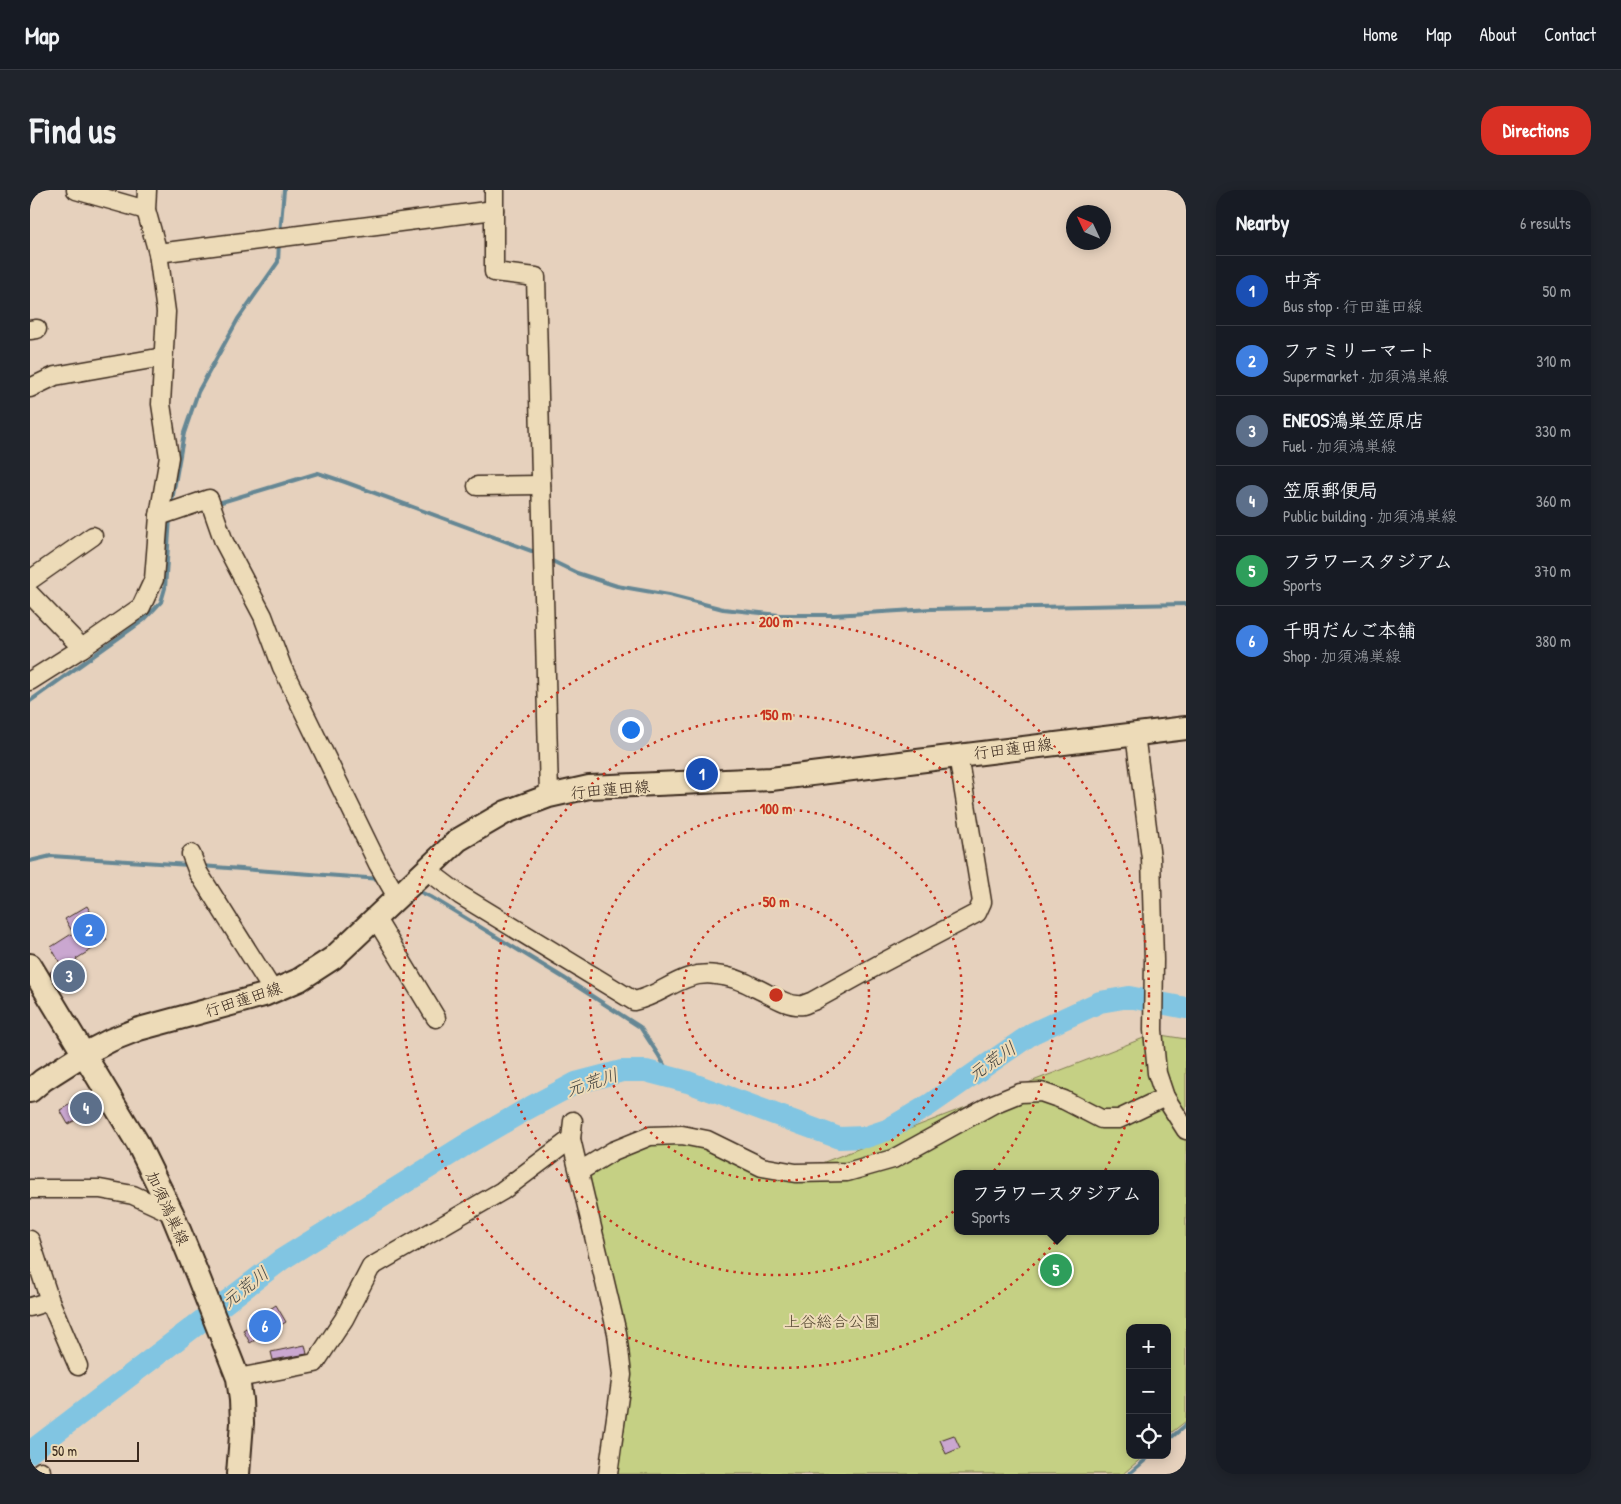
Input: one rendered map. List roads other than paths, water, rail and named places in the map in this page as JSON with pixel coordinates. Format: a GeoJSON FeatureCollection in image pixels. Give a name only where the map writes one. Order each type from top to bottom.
{"type":"FeatureCollection","features":[{"type":"Feature","properties":{"kind":"main road","name":"行田蓮田線"},"geometry":{"type":"LineString","coordinates":[[30,1091],[43,1080],[84,1054],[112,1040],[139,1029],[264,996],[298,980],[333,958],[458,840],[506,812],[549,796],[589,787],[771,779],[1186,728]]}},
{"type":"Feature","properties":{"kind":"main road","name":"加須鴻巣線"},"geometry":{"type":"LineString","coordinates":[[30,965],[137,1142],[172,1213],[199,1278],[238,1378],[242,1423],[238,1474]]}},
{"type":"Feature","properties":{"kind":"street"},"geometry":{"type":"LineString","coordinates":[[76,190],[146,210]]}},
{"type":"Feature","properties":{"kind":"street"},"geometry":{"type":"LineString","coordinates":[[30,682],[141,607],[154,578],[159,516],[169,457],[161,404],[166,312],[158,253],[146,210],[147,190]]}},
{"type":"Feature","properties":{"kind":"street"},"geometry":{"type":"LineString","coordinates":[[494,190],[494,272],[536,276],[549,796]]}},
{"type":"Feature","properties":{"kind":"street"},"geometry":{"type":"LineString","coordinates":[[158,253],[494,210]]}},
{"type":"Feature","properties":{"kind":"street"},"geometry":{"type":"LineString","coordinates":[[30,388],[55,376],[163,357]]}},
{"type":"Feature","properties":{"kind":"street"},"geometry":{"type":"LineString","coordinates":[[477,486],[541,486]]}},
{"type":"Feature","properties":{"kind":"street"},"geometry":{"type":"LineString","coordinates":[[159,516],[209,499],[224,542],[263,616],[282,667],[378,864],[397,897]]}},
{"type":"Feature","properties":{"kind":"street"},"geometry":{"type":"LineString","coordinates":[[30,580],[93,536]]}},
{"type":"Feature","properties":{"kind":"street"},"geometry":{"type":"LineString","coordinates":[[30,594],[82,648]]}},
{"type":"Feature","properties":{"kind":"street"},"geometry":{"type":"LineString","coordinates":[[1135,734],[1151,858],[1154,1030],[1157,1073],[1166,1096],[1186,1130]]}},
{"type":"Feature","properties":{"kind":"street"},"geometry":{"type":"LineString","coordinates":[[426,870],[460,895],[634,1001],[644,999],[697,974],[718,975],[754,987],[788,1003],[802,1005],[813,1001],[977,913],[982,902],[958,756]]}},
{"type":"Feature","properties":{"kind":"street"},"geometry":{"type":"LineString","coordinates":[[191,854],[198,872],[273,991]]}},
{"type":"Feature","properties":{"kind":"street"},"geometry":{"type":"LineString","coordinates":[[376,919],[436,1018]]}},
{"type":"Feature","properties":{"kind":"street"},"geometry":{"type":"LineString","coordinates":[[580,1171],[613,1151],[650,1136],[682,1135],[707,1140],[762,1167],[796,1173],[848,1172],[893,1159],[993,1104],[1020,1093],[1041,1092],[1064,1100],[1100,1119],[1119,1120],[1166,1096]]}},
{"type":"Feature","properties":{"kind":"street"},"geometry":{"type":"LineString","coordinates":[[573,1121],[571,1139],[617,1332],[622,1375],[608,1474]]}},
{"type":"Feature","properties":{"kind":"street"},"geometry":{"type":"LineString","coordinates":[[238,1378],[315,1363],[344,1319],[371,1266],[502,1190],[571,1139]]}},
{"type":"Feature","properties":{"kind":"street"},"geometry":{"type":"LineString","coordinates":[[30,1189],[108,1190],[133,1195],[172,1213]]}},
{"type":"Feature","properties":{"kind":"street"},"geometry":{"type":"LineString","coordinates":[[30,1240],[50,1301],[78,1366]]}},
{"type":"Feature","properties":{"kind":"street"},"geometry":{"type":"LineString","coordinates":[[30,1307],[50,1301]]}},
{"type":"Feature","properties":{"kind":"waterway"},"geometry":{"type":"LineString","coordinates":[[280,233],[284,190]]}},
{"type":"Feature","properties":{"kind":"waterway"},"geometry":{"type":"LineString","coordinates":[[171,506],[184,433],[198,392],[238,319],[278,262],[279,242]]}},
{"type":"Feature","properties":{"kind":"waterway"},"geometry":{"type":"LineString","coordinates":[[215,504],[318,473],[537,553]]}},
{"type":"Feature","properties":{"kind":"waterway"},"geometry":{"type":"LineString","coordinates":[[30,701],[145,619],[161,602],[165,588],[170,518]]}},
{"type":"Feature","properties":{"kind":"waterway"},"geometry":{"type":"LineString","coordinates":[[548,559],[577,573],[617,586],[669,595],[723,609],[779,615],[834,615],[931,609],[1186,604]]}},
{"type":"Feature","properties":{"kind":"waterway"},"geometry":{"type":"LineString","coordinates":[[30,861],[51,856],[189,865]]}},
{"type":"Feature","properties":{"kind":"waterway"},"geometry":{"type":"LineString","coordinates":[[201,866],[381,879]]}},
{"type":"Feature","properties":{"kind":"waterway"},"geometry":{"type":"LineString","coordinates":[[416,890],[431,897],[564,978],[640,1027],[671,1077]]}},
{"type":"Feature","properties":{"kind":"waterway","name":"元荒川"},"geometry":{"type":"LineString","coordinates":[[30,1452],[281,1260],[470,1142],[576,1083],[622,1071],[646,1071],[688,1082],[839,1138],[866,1137],[887,1130],[929,1105],[1033,1033],[1100,1002],[1129,997],[1186,1008]]}},
{"type":"Feature","properties":{"kind":"waterway"},"geometry":{"type":"LineString","coordinates":[[1171,1438],[1186,1425]]}},
{"type":"Feature","properties":{"kind":"waterway"},"geometry":{"type":"LineString","coordinates":[[1129,1474],[1146,1459]]}},
{"type":"Feature","properties":{"kind":"place","name":"中斉"},"geometry":{"type":"Point","coordinates":[702,774]}},
{"type":"Feature","properties":{"kind":"place","name":"ファミリーマート"},"geometry":{"type":"Point","coordinates":[89,930]}},
{"type":"Feature","properties":{"kind":"place","name":"ENEOS鴻巣笠原店"},"geometry":{"type":"Point","coordinates":[69,976]}},
{"type":"Feature","properties":{"kind":"place","name":"笠原郵便局"},"geometry":{"type":"Point","coordinates":[86,1108]}},
{"type":"Feature","properties":{"kind":"place","name":"フラワースタジアム"},"geometry":{"type":"Point","coordinates":[1056,1270]}},
{"type":"Feature","properties":{"kind":"place","name":"千明だんご本舗"},"geometry":{"type":"Point","coordinates":[265,1326]}},
{"type":"Feature","properties":{"kind":"park label","name":"上谷総合公園"},"geometry":{"type":"Point","coordinates":[832,1321]}}]}
